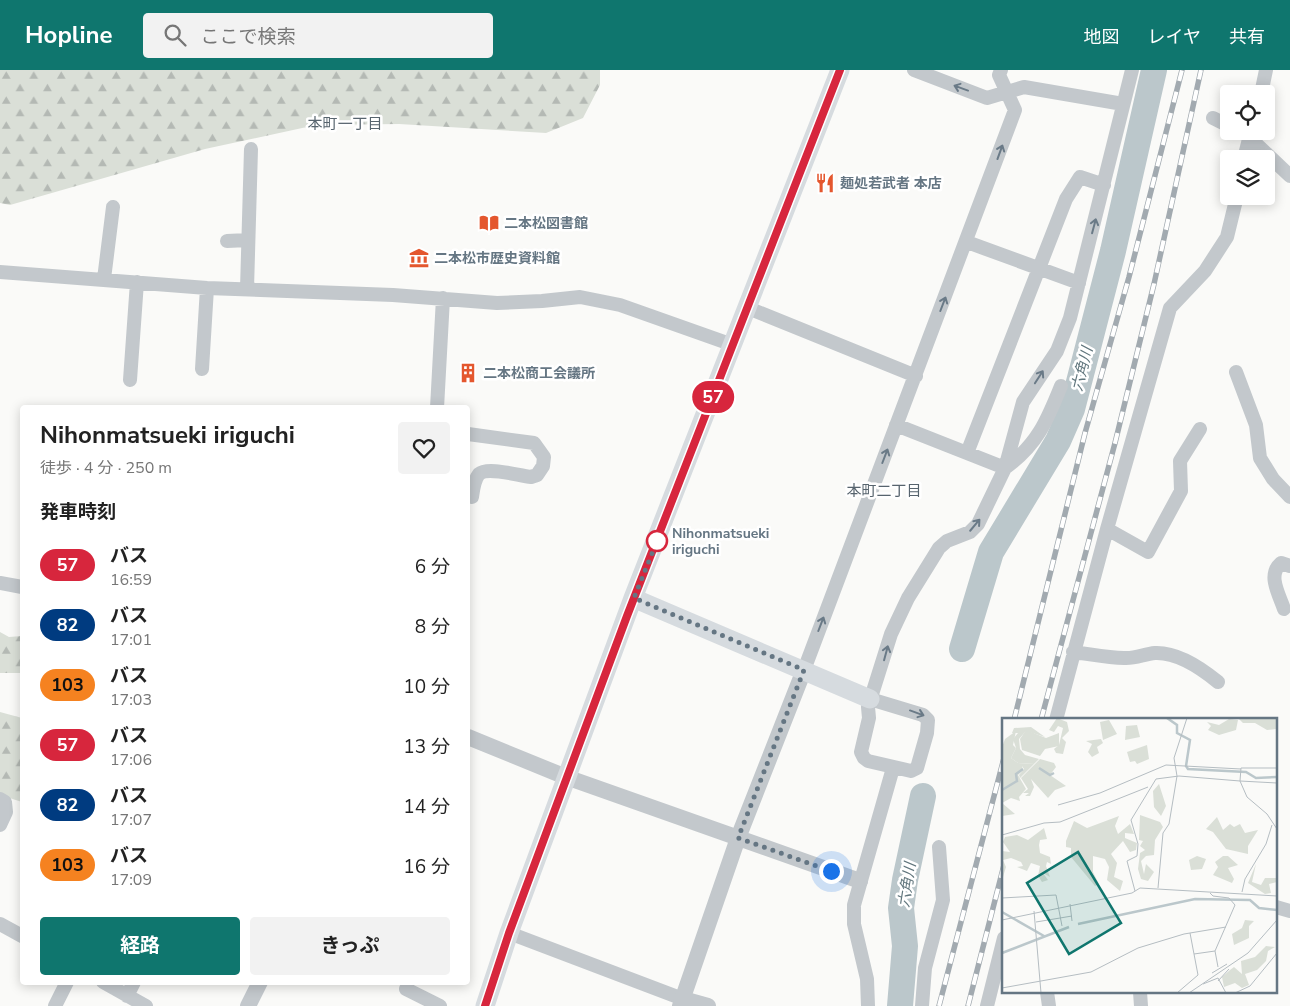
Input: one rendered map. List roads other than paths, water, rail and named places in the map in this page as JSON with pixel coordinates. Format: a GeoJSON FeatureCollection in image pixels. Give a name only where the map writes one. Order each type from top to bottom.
{"type":"FeatureCollection","features":[{"type":"Feature","properties":{"kind":"main road"},"geometry":{"type":"LineString","coordinates":[[485,1006],[509,933],[566,777],[840,70]]}},
{"type":"Feature","properties":{"kind":"main road"},"geometry":{"type":"LineString","coordinates":[[634,598],[870,699]]}},
{"type":"Feature","properties":{"kind":"street"},"geometry":{"type":"LineString","coordinates":[[914,70],[987,98],[1024,87],[1123,104]]}},
{"type":"Feature","properties":{"kind":"street"},"geometry":{"type":"LineString","coordinates":[[681,1002],[738,838],[967,242],[1015,110],[999,75],[1001,70]]}},
{"type":"Feature","properties":{"kind":"street"},"geometry":{"type":"LineString","coordinates":[[870,699],[923,715],[928,720],[927,733],[917,768],[911,772],[868,761],[861,752],[869,718],[870,699],[891,634],[930,560],[947,541],[975,528],[1005,468],[1023,402],[1062,341],[1079,283],[1132,70]]}},
{"type":"Feature","properties":{"kind":"street"},"geometry":{"type":"LineString","coordinates":[[1263,85],[1266,70]]}},
{"type":"Feature","properties":{"kind":"street"},"geometry":{"type":"LineString","coordinates":[[1213,118],[1220,122]]}},
{"type":"Feature","properties":{"kind":"street"},"geometry":{"type":"LineString","coordinates":[[1253,140],[1290,176]]}},
{"type":"Feature","properties":{"kind":"street"},"geometry":{"type":"LineString","coordinates":[[247,289],[251,149]]}},
{"type":"Feature","properties":{"kind":"street"},"geometry":{"type":"LineString","coordinates":[[967,453],[1066,199],[1080,177],[1104,185]]}},
{"type":"Feature","properties":{"kind":"street"},"geometry":{"type":"LineString","coordinates":[[1056,718],[1107,529],[1170,308],[1205,271],[1227,237],[1235,205]]}},
{"type":"Feature","properties":{"kind":"street"},"geometry":{"type":"LineString","coordinates":[[104,279],[113,207]]}},
{"type":"Feature","properties":{"kind":"street"},"geometry":{"type":"LineString","coordinates":[[227,241],[248,240]]}},
{"type":"Feature","properties":{"kind":"street"},"geometry":{"type":"LineString","coordinates":[[967,242],[1079,283]]}},
{"type":"Feature","properties":{"kind":"street"},"geometry":{"type":"LineString","coordinates":[[0,272],[207,288],[443,298],[498,303],[542,302],[580,297],[620,305],[733,345]]}},
{"type":"Feature","properties":{"kind":"street"},"geometry":{"type":"LineString","coordinates":[[130,380],[137,282]]}},
{"type":"Feature","properties":{"kind":"street"},"geometry":{"type":"LineString","coordinates":[[202,369],[207,288]]}},
{"type":"Feature","properties":{"kind":"street"},"geometry":{"type":"LineString","coordinates":[[437,405],[443,298]]}},
{"type":"Feature","properties":{"kind":"street"},"geometry":{"type":"LineString","coordinates":[[748,308],[916,376]]}},
{"type":"Feature","properties":{"kind":"street"},"geometry":{"type":"LineString","coordinates":[[1236,372],[1256,425],[1260,458],[1273,479],[1290,497]]}},
{"type":"Feature","properties":{"kind":"street"},"geometry":{"type":"LineString","coordinates":[[1005,468],[1029,448],[1045,425],[1061,386]]}},
{"type":"Feature","properties":{"kind":"street"},"geometry":{"type":"LineString","coordinates":[[896,425],[1005,468]]}},
{"type":"Feature","properties":{"kind":"street"},"geometry":{"type":"LineString","coordinates":[[1107,529],[1148,552],[1181,491],[1180,461],[1200,429]]}},
{"type":"Feature","properties":{"kind":"street"},"geometry":{"type":"LineString","coordinates":[[470,434],[534,443],[544,457],[543,466],[537,475],[531,477],[488,470],[480,473],[476,479],[472,497]]}},
{"type":"Feature","properties":{"kind":"street"},"geometry":{"type":"LineString","coordinates":[[1284,609],[1273,576],[1276,568],[1281,563],[1290,566]]}},
{"type":"Feature","properties":{"kind":"street"},"geometry":{"type":"LineString","coordinates":[[0,583],[20,587]]}},
{"type":"Feature","properties":{"kind":"street"},"geometry":{"type":"LineString","coordinates":[[1073,652],[1124,658],[1140,658],[1154,653],[1171,655],[1203,670],[1218,682]]}},
{"type":"Feature","properties":{"kind":"street"},"geometry":{"type":"LineString","coordinates":[[470,737],[566,777],[860,881]]}},
{"type":"Feature","properties":{"kind":"street"},"geometry":{"type":"LineString","coordinates":[[868,1006],[867,979],[853,916],[860,881],[893,768]]}},
{"type":"Feature","properties":{"kind":"street"},"geometry":{"type":"LineString","coordinates":[[0,799],[5,802],[6,812],[0,825]]}},
{"type":"Feature","properties":{"kind":"street"},"geometry":{"type":"LineString","coordinates":[[922,1006],[925,968],[944,900],[938,847]]}},
{"type":"Feature","properties":{"kind":"street"},"geometry":{"type":"LineString","coordinates":[[0,924],[20,932]]}},
{"type":"Feature","properties":{"kind":"street"},"geometry":{"type":"LineString","coordinates":[[509,933],[681,1002],[708,1006]]}},
{"type":"Feature","properties":{"kind":"street"},"geometry":{"type":"LineString","coordinates":[[987,1006],[1002,946]]}},
{"type":"Feature","properties":{"kind":"street"},"geometry":{"type":"LineString","coordinates":[[54,1006],[65,985]]}},
{"type":"Feature","properties":{"kind":"street"},"geometry":{"type":"LineString","coordinates":[[108,985],[146,1006]]}},
{"type":"Feature","properties":{"kind":"street"},"geometry":{"type":"LineString","coordinates":[[127,996],[132,985]]}},
{"type":"Feature","properties":{"kind":"street"},"geometry":{"type":"LineString","coordinates":[[248,1006],[258,985]]}},
{"type":"Feature","properties":{"kind":"street"},"geometry":{"type":"LineString","coordinates":[[406,989],[440,1006]]}},
{"type":"Feature","properties":{"kind":"waterway","name":"六角川"},"geometry":{"type":"LineString","coordinates":[[962,649],[991,552],[1058,441],[1072,409],[1113,251],[1154,70]]}},
{"type":"Feature","properties":{"kind":"waterway","name":"六角川"},"geometry":{"type":"LineString","coordinates":[[900,1006],[905,946],[901,908],[923,796]]}},
{"type":"Feature","properties":{"kind":"railway"},"geometry":{"type":"LineString","coordinates":[[1014,718],[1085,433],[1129,277],[1182,70]]}},
{"type":"Feature","properties":{"kind":"railway"},"geometry":{"type":"LineString","coordinates":[[1042,718],[1115,443],[1154,284],[1201,70]]}},
{"type":"Feature","properties":{"kind":"railway"},"geometry":{"type":"LineString","coordinates":[[939,1006],[1002,766]]}},
{"type":"Feature","properties":{"kind":"railway"},"geometry":{"type":"LineString","coordinates":[[968,1006],[1002,873]]}},
{"type":"Feature","properties":{"kind":"place","name":"麺処若武者 本店"},"geometry":{"type":"Point","coordinates":[825,183]}},
{"type":"Feature","properties":{"kind":"place","name":"二本松図書館"},"geometry":{"type":"Point","coordinates":[489,223]}},
{"type":"Feature","properties":{"kind":"place","name":"二本松市歴史資料館"},"geometry":{"type":"Point","coordinates":[419,258]}},
{"type":"Feature","properties":{"kind":"place","name":"二本松商工会議所"},"geometry":{"type":"Point","coordinates":[468,373]}},
{"type":"Feature","properties":{"kind":"place","name":"Nihonmatsueki iriguchi"},"geometry":{"type":"Point","coordinates":[657,541]}},
{"type":"Feature","properties":{"kind":"district","name":"本町一丁目"},"geometry":{"type":"Point","coordinates":[345,124]}},
{"type":"Feature","properties":{"kind":"district","name":"本町二丁目"},"geometry":{"type":"Point","coordinates":[884,491]}}]}
